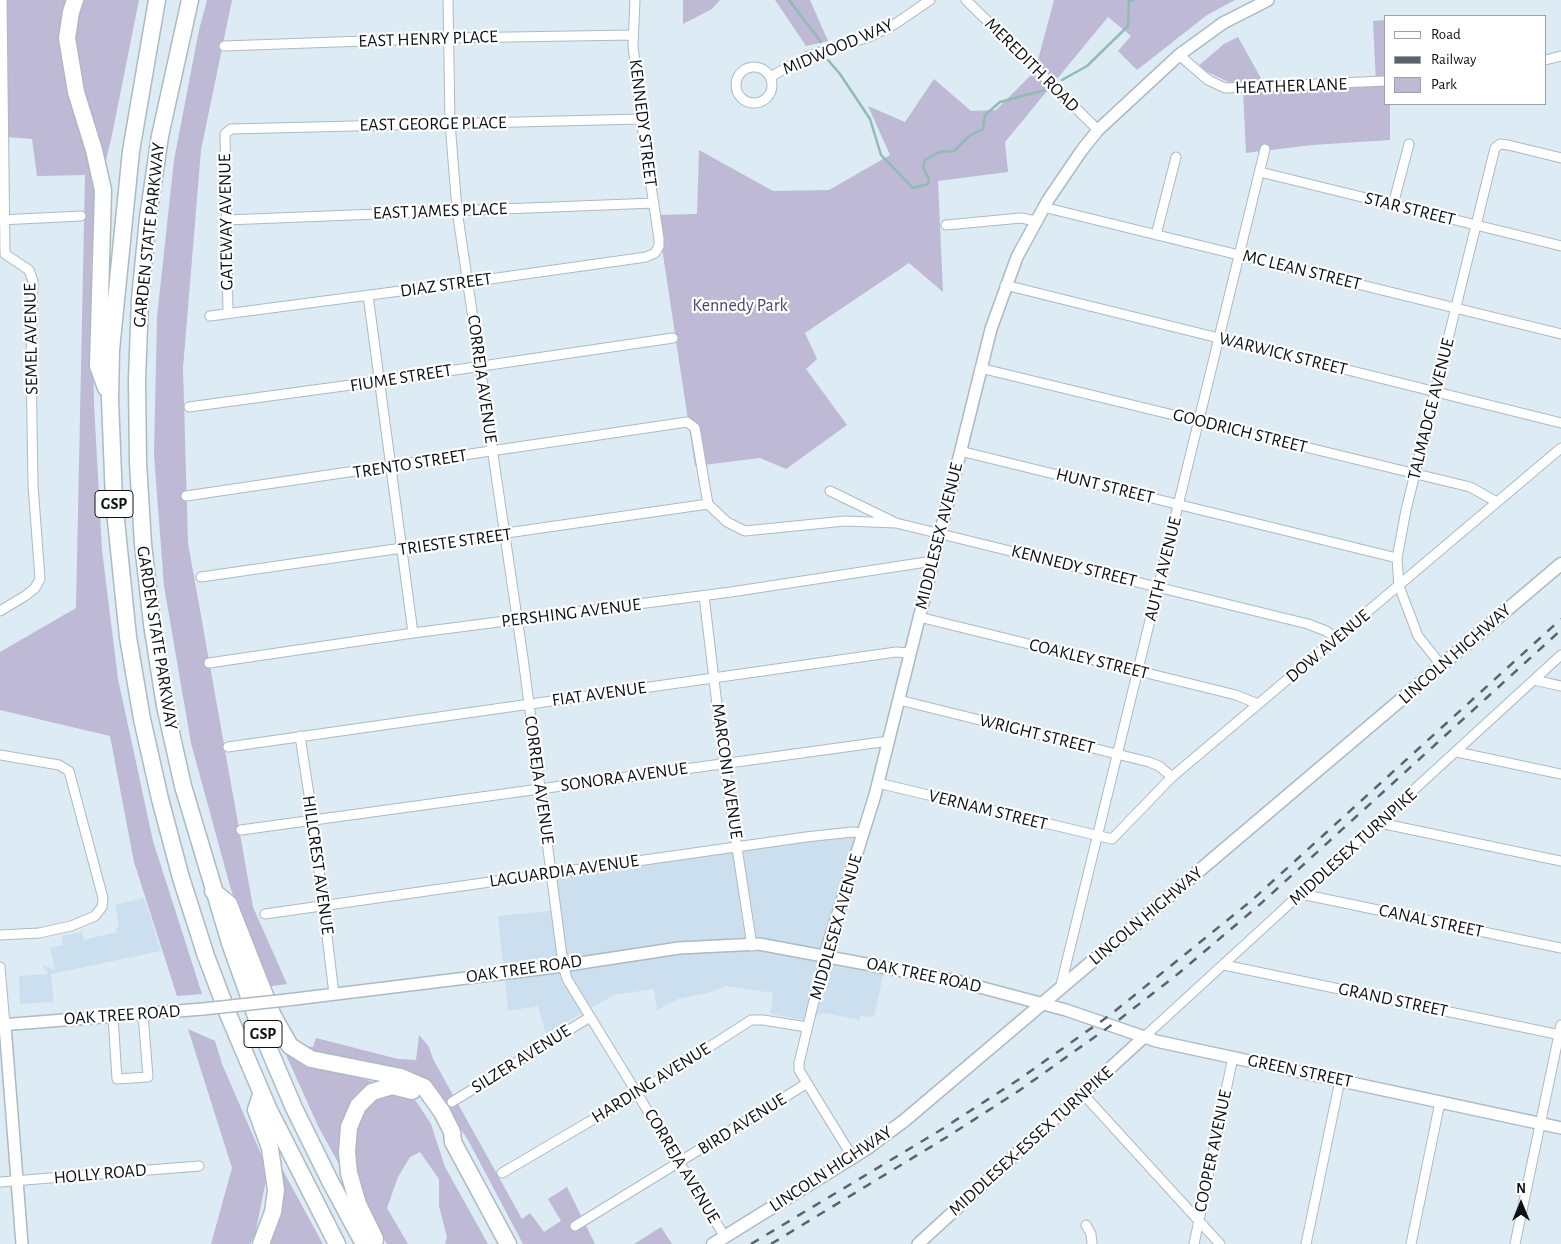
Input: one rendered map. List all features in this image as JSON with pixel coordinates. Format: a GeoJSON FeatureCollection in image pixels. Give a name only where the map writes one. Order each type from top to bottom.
{"type":"FeatureCollection","features":[{"type":"Feature","properties":{"kind":"highway"},"geometry":{"type":"LineString","coordinates":[[75,0],[67,38],[76,92],[94,150],[103,190],[98,366],[110,399]]}},
{"type":"Feature","properties":{"kind":"highway","name":"GARDEN STATE PARKWAY"},"geometry":{"type":"LineString","coordinates":[[157,0],[131,150],[111,350],[110,399],[119,565],[142,719],[176,860],[221,998],[261,1094]]}},
{"type":"Feature","properties":{"kind":"highway","name":"GARDEN STATE PARKWAY"},"geometry":{"type":"LineString","coordinates":[[190,0],[160,136],[151,190],[140,299],[137,435],[144,562],[160,678],[183,786],[213,891],[239,969],[276,1066],[314,1149],[364,1244]]}},
{"type":"Feature","properties":{"kind":"highway"},"geometry":{"type":"LineString","coordinates":[[213,891],[229,904],[273,1016],[290,1046],[311,1059],[401,1077],[419,1084],[439,1106],[452,1132],[453,1142],[508,1244]]}},
{"type":"Feature","properties":{"kind":"highway"},"geometry":{"type":"LineString","coordinates":[[374,1244],[375,1239],[355,1196],[347,1159],[349,1127],[361,1102],[368,1095],[382,1087],[397,1086],[406,1088],[424,1100],[445,1136],[453,1142]]}},
{"type":"Feature","properties":{"kind":"highway"},"geometry":{"type":"LineString","coordinates":[[261,1094],[256,1110],[270,1148],[276,1190],[272,1218],[261,1244]]}},
{"type":"Feature","properties":{"kind":"highway"},"geometry":{"type":"LineString","coordinates":[[261,1094],[291,1158],[337,1244]]}},
{"type":"Feature","properties":{"kind":"main road","name":"LINCOLN HIGHWAY"},"geometry":{"type":"LineString","coordinates":[[713,1244],[853,1158],[904,1120],[1561,564]]}},
{"type":"Feature","properties":{"kind":"street","name":"SEMEL AVENUE"},"geometry":{"type":"LineString","coordinates":[[0,611],[25,596],[40,579],[33,486],[31,358],[33,281],[29,270],[2,257],[2,0]]}},
{"type":"Feature","properties":{"kind":"street","name":"CORREJA AVENUE"},"geometry":{"type":"LineString","coordinates":[[448,0],[450,123],[457,210],[517,619],[563,964],[567,979],[725,1237]]}},
{"type":"Feature","properties":{"kind":"street","name":"KENNEDY STREET"},"geometry":{"type":"LineString","coordinates":[[635,0],[633,35],[641,119],[659,246]]}},
{"type":"Feature","properties":{"kind":"street","name":"MIDWOOD WAY"},"geometry":{"type":"LineString","coordinates":[[770,77],[808,56],[868,37],[895,24],[930,0]]}},
{"type":"Feature","properties":{"kind":"street","name":"MEREDITH ROAD"},"geometry":{"type":"LineString","coordinates":[[966,0],[1098,130]]}},
{"type":"Feature","properties":{"kind":"street","name":"MIDDLESEX AVENUE"},"geometry":{"type":"LineString","coordinates":[[853,1158],[806,1084],[798,1066],[825,955],[878,783],[980,368],[1005,285],[1044,207],[1082,150],[1098,130],[1179,55],[1223,23],[1268,0]]}},
{"type":"Feature","properties":{"kind":"street","name":"EAST HENRY PLACE"},"geometry":{"type":"LineString","coordinates":[[224,46],[449,38],[633,35]]}},
{"type":"Feature","properties":{"kind":"street","name":"HEATHER LANE"},"geometry":{"type":"LineString","coordinates":[[1179,55],[1208,80],[1225,88],[1384,81]]}},
{"type":"Feature","properties":{"kind":"street"},"geometry":{"type":"LineString","coordinates":[[1546,60],[1561,56]]}},
{"type":"Feature","properties":{"kind":"street"},"geometry":{"type":"LineString","coordinates":[[757,67],[770,77],[772,89],[765,100],[760,103],[747,102],[738,94],[736,82],[738,76],[746,69],[757,67]]}},
{"type":"Feature","properties":{"kind":"street","name":"EAST GEORGE PLACE"},"geometry":{"type":"LineString","coordinates":[[226,131],[239,128],[641,119]]}},
{"type":"Feature","properties":{"kind":"street","name":"GATEWAY AVENUE"},"geometry":{"type":"LineString","coordinates":[[226,131],[228,313]]}},
{"type":"Feature","properties":{"kind":"street"},"geometry":{"type":"LineString","coordinates":[[1393,204],[1409,144]]}},
{"type":"Feature","properties":{"kind":"street","name":"TALMADGE AVENUE"},"geometry":{"type":"LineString","coordinates":[[1441,665],[1418,636],[1399,586],[1397,558],[1415,474],[1494,151],[1498,145],[1508,145],[1561,158]]}},
{"type":"Feature","properties":{"kind":"street","name":"AUTH AVENUE"},"geometry":{"type":"LineString","coordinates":[[1060,989],[1266,149]]}},
{"type":"Feature","properties":{"kind":"street"},"geometry":{"type":"LineString","coordinates":[[1156,235],[1176,157]]}},
{"type":"Feature","properties":{"kind":"street","name":"STAR STREET"},"geometry":{"type":"LineString","coordinates":[[1260,172],[1561,246]]}},
{"type":"Feature","properties":{"kind":"street","name":"EAST JAMES PLACE"},"geometry":{"type":"LineString","coordinates":[[226,220],[654,203]]}},
{"type":"Feature","properties":{"kind":"street","name":"MC LEAN STREET"},"geometry":{"type":"LineString","coordinates":[[1044,207],[1561,334]]}},
{"type":"Feature","properties":{"kind":"street"},"geometry":{"type":"LineString","coordinates":[[2,220],[81,216]]}},
{"type":"Feature","properties":{"kind":"street"},"geometry":{"type":"LineString","coordinates":[[946,225],[1020,218],[1036,221]]}},
{"type":"Feature","properties":{"kind":"street","name":"DIAZ STREET"},"geometry":{"type":"LineString","coordinates":[[210,316],[646,257],[655,254],[659,246]]}},
{"type":"Feature","properties":{"kind":"street","name":"WARWICK STREET"},"geometry":{"type":"LineString","coordinates":[[1005,285],[1561,423]]}},
{"type":"Feature","properties":{"kind":"street"},"geometry":{"type":"LineString","coordinates":[[368,295],[414,633]]}},
{"type":"Feature","properties":{"kind":"street","name":"FIUME STREET"},"geometry":{"type":"LineString","coordinates":[[189,407],[673,338]]}},
{"type":"Feature","properties":{"kind":"street","name":"GOODRICH STREET"},"geometry":{"type":"LineString","coordinates":[[980,368],[1470,488],[1497,502]]}},
{"type":"Feature","properties":{"kind":"street","name":"TRENTO STREET"},"geometry":{"type":"LineString","coordinates":[[186,496],[687,422],[695,428],[708,504]]}},
{"type":"Feature","properties":{"kind":"street","name":"DOW AVENUE"},"geometry":{"type":"LineString","coordinates":[[1097,837],[1109,840],[1117,836],[1145,802],[1172,777],[1561,448]]}},
{"type":"Feature","properties":{"kind":"street","name":"HUNT STREET"},"geometry":{"type":"LineString","coordinates":[[960,451],[1397,558]]}},
{"type":"Feature","properties":{"kind":"street","name":"KENNEDY STREET"},"geometry":{"type":"LineString","coordinates":[[830,491],[896,523]]}},
{"type":"Feature","properties":{"kind":"street","name":"KENNEDY STREET"},"geometry":{"type":"LineString","coordinates":[[708,504],[727,522],[751,532],[845,521],[896,523],[1315,626],[1336,638]]}},
{"type":"Feature","properties":{"kind":"street","name":"TRIESTE STREET"},"geometry":{"type":"LineString","coordinates":[[201,577],[505,535],[708,504]]}},
{"type":"Feature","properties":{"kind":"street","name":"PERSHING AVENUE"},"geometry":{"type":"LineString","coordinates":[[209,663],[517,619],[704,596],[933,561]]}},
{"type":"Feature","properties":{"kind":"street","name":"MARCONI AVENUE"},"geometry":{"type":"LineString","coordinates":[[704,596],[724,763],[752,946]]}},
{"type":"Feature","properties":{"kind":"street","name":"COAKLEY STREET"},"geometry":{"type":"LineString","coordinates":[[919,617],[1236,695],[1258,704]]}},
{"type":"Feature","properties":{"kind":"street","name":"FIAT AVENUE"},"geometry":{"type":"LineString","coordinates":[[228,747],[896,652],[910,653]]}},
{"type":"Feature","properties":{"kind":"street","name":"MIDDLESEX TURNPIKE"},"geometry":{"type":"LineString","coordinates":[[1144,1038],[1561,655]]}},
{"type":"Feature","properties":{"kind":"street"},"geometry":{"type":"LineString","coordinates":[[1534,680],[1561,686]]}},
{"type":"Feature","properties":{"kind":"street","name":"WRIGHT STREET"},"geometry":{"type":"LineString","coordinates":[[899,700],[1155,764],[1172,777]]}},
{"type":"Feature","properties":{"kind":"street","name":"HILLCREST AVENUE"},"geometry":{"type":"LineString","coordinates":[[300,736],[313,821],[334,994]]}},
{"type":"Feature","properties":{"kind":"street","name":"SONORA AVENUE"},"geometry":{"type":"LineString","coordinates":[[241,830],[889,741]]}},
{"type":"Feature","properties":{"kind":"street"},"geometry":{"type":"LineString","coordinates":[[1457,752],[1561,774]]}},
{"type":"Feature","properties":{"kind":"street"},"geometry":{"type":"LineString","coordinates":[[0,755],[59,765],[69,771],[103,898],[102,907],[95,916],[53,930],[0,936]]}},
{"type":"Feature","properties":{"kind":"street","name":"VERNAM STREET"},"geometry":{"type":"LineString","coordinates":[[878,783],[1097,837]]}},
{"type":"Feature","properties":{"kind":"street"},"geometry":{"type":"LineString","coordinates":[[1380,823],[1561,860]]}},
{"type":"Feature","properties":{"kind":"street","name":"LAGUARDIA AVENUE"},"geometry":{"type":"LineString","coordinates":[[264,914],[738,846],[852,832],[864,833]]}},
{"type":"Feature","properties":{"kind":"street","name":"CANAL STREET"},"geometry":{"type":"LineString","coordinates":[[1301,894],[1561,948]]}},
{"type":"Feature","properties":{"kind":"street","name":"OAK TREE ROAD"},"geometry":{"type":"LineString","coordinates":[[2,1025],[204,1009],[334,994],[679,948],[752,946],[759,944],[957,981],[1043,1004]]}},
{"type":"Feature","properties":{"kind":"street","name":"GRAND STREET"},"geometry":{"type":"LineString","coordinates":[[1224,965],[1560,1032]]}},
{"type":"Feature","properties":{"kind":"street"},"geometry":{"type":"LineString","coordinates":[[0,967],[2,1025],[18,1181],[22,1244]]}},
{"type":"Feature","properties":{"kind":"street","name":"GREEN STREET"},"geometry":{"type":"LineString","coordinates":[[1043,1004],[1144,1038],[1561,1128]]}},
{"type":"Feature","properties":{"kind":"street"},"geometry":{"type":"LineString","coordinates":[[112,1016],[117,1078],[148,1077],[143,1014]]}},
{"type":"Feature","properties":{"kind":"street","name":"SILZER AVENUE"},"geometry":{"type":"LineString","coordinates":[[452,1102],[590,1017]]}},
{"type":"Feature","properties":{"kind":"street","name":"HARDING AVENUE"},"geometry":{"type":"LineString","coordinates":[[502,1174],[638,1093],[751,1020],[807,1027]]}},
{"type":"Feature","properties":{"kind":"street"},"geometry":{"type":"LineString","coordinates":[[1515,1244],[1560,1032]]}},
{"type":"Feature","properties":{"kind":"street","name":"MIDDLESEX-ESSEX TURNPIKE"},"geometry":{"type":"LineString","coordinates":[[918,1244],[1144,1038]]}},
{"type":"Feature","properties":{"kind":"street","name":"COOPER AVENUE"},"geometry":{"type":"LineString","coordinates":[[1194,1244],[1233,1057]]}},
{"type":"Feature","properties":{"kind":"street"},"geometry":{"type":"LineString","coordinates":[[1306,1244],[1340,1080]]}},
{"type":"Feature","properties":{"kind":"street","name":"BIRD AVENUE"},"geometry":{"type":"LineString","coordinates":[[575,1226],[806,1084]]}},
{"type":"Feature","properties":{"kind":"street"},"geometry":{"type":"LineString","coordinates":[[1083,1094],[1220,1244]]}},
{"type":"Feature","properties":{"kind":"street"},"geometry":{"type":"LineString","coordinates":[[1411,1244],[1440,1102]]}},
{"type":"Feature","properties":{"kind":"street","name":"HOLLY ROAD"},"geometry":{"type":"LineString","coordinates":[[0,1182],[199,1166]]}},
{"type":"Feature","properties":{"kind":"street"},"geometry":{"type":"LineString","coordinates":[[1086,1225],[1091,1234],[1092,1244]]}},
{"type":"Feature","properties":{"kind":"shaded area"},"geometry":{"type":"Polygon","coordinates":[[[861,832],[825,955],[885,966],[874,1017],[860,1016],[860,1020],[824,1013],[804,1020],[771,1014],[773,993],[726,986],[711,992],[678,999],[657,1010],[654,989],[614,995],[546,1034],[538,1006],[508,1011],[498,916],[557,910],[552,874],[861,832]]]}},
{"type":"Feature","properties":{"kind":"shaded area"},"geometry":{"type":"Polygon","coordinates":[[[144,898],[161,951],[51,974],[54,1002],[20,1004],[19,976],[48,974],[42,965],[55,970],[50,948],[63,945],[62,936],[82,932],[84,940],[117,932],[116,928],[119,927],[115,905],[144,898]]]}},
{"type":"Feature","properties":{"kind":"green space"},"geometry":{"type":"Polygon","coordinates":[[[3,0],[139,0],[112,135],[95,206],[91,270],[94,404],[102,550],[118,679],[153,841],[202,994],[177,996],[134,862],[110,736],[0,710],[0,652],[76,608],[85,175],[37,176],[32,139],[7,137],[3,0]]]}},
{"type":"Feature","properties":{"kind":"green space"},"geometry":{"type":"Polygon","coordinates":[[[207,0],[232,0],[201,150],[183,368],[188,543],[253,907],[287,984],[264,987],[230,886],[191,743],[164,586],[154,455],[157,317],[174,160],[199,30],[207,0]]]}},
{"type":"Feature","properties":{"kind":"green space"},"geometry":{"type":"Polygon","coordinates":[[[683,0],[720,0],[712,9],[683,24],[683,0]]]}},
{"type":"Feature","properties":{"kind":"green space"},"geometry":{"type":"Polygon","coordinates":[[[775,0],[810,0],[828,41],[806,46],[775,0]]]}},
{"type":"Feature","properties":{"kind":"green space","name":"Kennedy Park"},"geometry":{"type":"Polygon","coordinates":[[[1054,0],[1235,0],[1207,15],[1137,70],[1118,51],[1131,36],[1108,17],[1005,142],[1008,172],[938,181],[943,292],[909,263],[805,333],[817,359],[806,369],[847,425],[786,469],[760,458],[695,466],[657,215],[697,214],[699,150],[773,191],[829,190],[890,155],[868,106],[905,122],[934,79],[971,111],[996,110],[1035,71],[1054,0]]]}},
{"type":"Feature","properties":{"kind":"green space"},"geometry":{"type":"Polygon","coordinates":[[[1384,20],[1384,105],[1390,105],[1390,140],[1312,145],[1246,153],[1243,89],[1197,67],[1224,44],[1238,37],[1267,89],[1376,83],[1373,21],[1384,20]]]}},
{"type":"Feature","properties":{"kind":"green space"},"geometry":{"type":"Polygon","coordinates":[[[188,1029],[215,1041],[222,1064],[268,1170],[255,1235],[250,1244],[211,1244],[232,1168],[188,1029]]]}},
{"type":"Feature","properties":{"kind":"green space"},"geometry":{"type":"Polygon","coordinates":[[[419,1035],[429,1047],[433,1059],[522,1219],[530,1213],[544,1232],[561,1221],[548,1199],[567,1187],[595,1244],[523,1244],[468,1140],[436,1093],[320,1056],[304,1046],[313,1047],[316,1038],[398,1059],[416,1060],[419,1035]]]}},
{"type":"Feature","properties":{"kind":"green space"},"geometry":{"type":"Polygon","coordinates":[[[282,1046],[341,1072],[373,1082],[367,1090],[344,1173],[319,1128],[282,1046]]]}},
{"type":"Feature","properties":{"kind":"green space"},"geometry":{"type":"Polygon","coordinates":[[[392,1092],[416,1101],[431,1124],[445,1167],[488,1244],[445,1244],[447,1237],[439,1206],[439,1179],[420,1152],[410,1157],[398,1177],[387,1208],[408,1244],[387,1244],[366,1209],[356,1176],[353,1135],[370,1100],[392,1092]]]}},
{"type":"Feature","properties":{"kind":"green space"},"geometry":{"type":"Polygon","coordinates":[[[281,1167],[323,1244],[272,1244],[267,1240],[279,1169],[281,1167]]]}},
{"type":"Feature","properties":{"kind":"green space"},"geometry":{"type":"Polygon","coordinates":[[[661,1227],[672,1244],[634,1244],[661,1227]]]}},
{"type":"Feature","properties":{"kind":"waterway"},"geometry":{"type":"LineString","coordinates":[[789,0],[821,42]]}},
{"type":"Feature","properties":{"kind":"waterway"},"geometry":{"type":"LineString","coordinates":[[1062,80],[1087,66],[1128,26],[1129,1],[1134,0]]}},
{"type":"Feature","properties":{"kind":"waterway"},"geometry":{"type":"LineString","coordinates":[[828,60],[840,74],[870,119],[881,155],[913,188],[928,184],[929,179],[923,167],[925,160],[939,152],[954,151],[969,136],[983,129],[985,115],[1000,102],[1045,90]]}},
{"type":"Feature","properties":{"kind":"railway"},"geometry":{"type":"LineString","coordinates":[[751,1244],[939,1131],[1018,1080],[1110,1015],[1251,901],[1561,619]]}},
{"type":"Feature","properties":{"kind":"railway"},"geometry":{"type":"LineString","coordinates":[[771,1244],[947,1137],[1020,1090],[1120,1019],[1179,973],[1257,907],[1561,630]]}}]}
